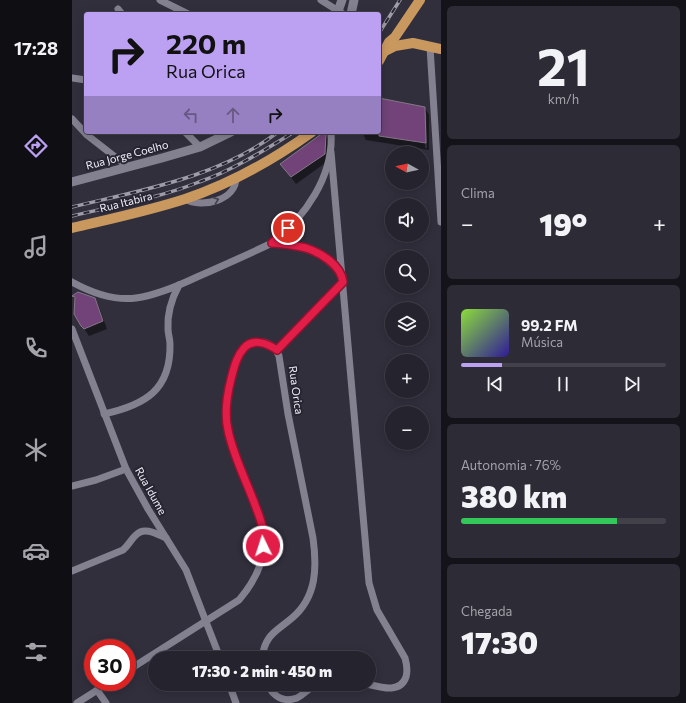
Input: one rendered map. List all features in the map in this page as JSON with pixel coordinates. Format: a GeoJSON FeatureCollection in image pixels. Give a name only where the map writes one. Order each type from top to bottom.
{"type":"FeatureCollection","features":[{"type":"Feature","properties":{"kind":"main road"},"geometry":{"type":"LineString","coordinates":[[381,58],[389,42],[396,37],[420,0]]}},
{"type":"Feature","properties":{"kind":"main road"},"geometry":{"type":"LineString","coordinates":[[402,27],[401,29],[404,35],[412,43]]}},
{"type":"Feature","properties":{"kind":"main road"},"geometry":{"type":"LineString","coordinates":[[385,51],[396,46],[412,43],[441,49]]}},
{"type":"Feature","properties":{"kind":"main road","name":"Rua Itabira"},"geometry":{"type":"LineString","coordinates":[[72,228],[185,199],[236,177],[271,159],[309,134]]}},
{"type":"Feature","properties":{"kind":"street"},"geometry":{"type":"LineString","coordinates":[[160,0],[184,12]]}},
{"type":"Feature","properties":{"kind":"street"},"geometry":{"type":"LineString","coordinates":[[321,0],[339,12]]}},
{"type":"Feature","properties":{"kind":"street"},"geometry":{"type":"LineString","coordinates":[[340,12],[342,0]]}},
{"type":"Feature","properties":{"kind":"street"},"geometry":{"type":"LineString","coordinates":[[351,12],[354,0]]}},
{"type":"Feature","properties":{"kind":"street"},"geometry":{"type":"LineString","coordinates":[[430,47],[441,222]]}},
{"type":"Feature","properties":{"kind":"street"},"geometry":{"type":"LineString","coordinates":[[72,78],[84,80]]}},
{"type":"Feature","properties":{"kind":"street"},"geometry":{"type":"LineString","coordinates":[[72,119],[84,132]]}},
{"type":"Feature","properties":{"kind":"street"},"geometry":{"type":"LineString","coordinates":[[86,134],[128,167]]}},
{"type":"Feature","properties":{"kind":"street"},"geometry":{"type":"LineString","coordinates":[[187,134],[200,147]]}},
{"type":"Feature","properties":{"kind":"street","name":"Rua Jorge Coelho"},"geometry":{"type":"LineString","coordinates":[[72,182],[200,147],[227,134]]}},
{"type":"Feature","properties":{"kind":"street"},"geometry":{"type":"LineString","coordinates":[[331,134],[331,152],[369,582],[377,610],[408,665],[405,680],[395,688],[376,686]]}},
{"type":"Feature","properties":{"kind":"street"},"geometry":{"type":"LineString","coordinates":[[72,282],[86,290],[104,296],[136,298],[154,294],[179,285],[272,243],[290,226],[310,202],[325,175],[331,152]]}},
{"type":"Feature","properties":{"kind":"street"},"geometry":{"type":"LineString","coordinates":[[272,243],[305,248],[320,254],[331,262],[343,279]]}},
{"type":"Feature","properties":{"kind":"street"},"geometry":{"type":"LineString","coordinates":[[136,666],[240,600],[250,588],[257,574],[261,560],[263,530],[233,450],[227,429],[226,409],[228,390],[234,367],[238,356],[245,347],[252,343],[262,342],[271,345],[277,350],[343,279]]}},
{"type":"Feature","properties":{"kind":"street"},"geometry":{"type":"LineString","coordinates":[[104,414],[122,410],[137,404],[150,396],[160,385],[167,372],[170,356],[168,328],[169,315],[174,294],[179,285]]}},
{"type":"Feature","properties":{"kind":"street","name":"Rua Idume"},"geometry":{"type":"LineString","coordinates":[[73,333],[126,468],[148,509],[186,570],[217,651]]}},
{"type":"Feature","properties":{"kind":"street","name":"Rua Orica"},"geometry":{"type":"LineString","coordinates":[[263,651],[268,639],[276,629],[293,617],[305,603],[312,588],[315,572],[313,538],[288,414],[281,366],[277,350]]}},
{"type":"Feature","properties":{"kind":"street"},"geometry":{"type":"LineString","coordinates":[[72,486],[101,479],[126,468]]}},
{"type":"Feature","properties":{"kind":"street"},"geometry":{"type":"LineString","coordinates":[[72,571],[123,550],[129,545],[137,534],[142,531],[149,531],[166,538]]}},
{"type":"Feature","properties":{"kind":"street"},"geometry":{"type":"LineString","coordinates":[[77,703],[96,691]]}},
{"type":"Feature","properties":{"kind":"street"},"geometry":{"type":"LineString","coordinates":[[99,691],[106,703]]}},
{"type":"Feature","properties":{"kind":"street"},"geometry":{"type":"LineString","coordinates":[[232,691],[236,703]]}},
{"type":"Feature","properties":{"kind":"street"},"geometry":{"type":"LineString","coordinates":[[271,691],[277,698],[283,700],[297,698],[305,691]]}},
{"type":"Feature","properties":{"kind":"building"},"geometry":{"type":"Polygon","coordinates":[[[381,98],[425,107],[426,143],[379,136],[379,134],[381,134],[381,98]]]}},
{"type":"Feature","properties":{"kind":"building"},"geometry":{"type":"Polygon","coordinates":[[[321,134],[326,134],[325,154],[291,177],[280,164],[321,134]]]}},
{"type":"Feature","properties":{"kind":"building"},"geometry":{"type":"Polygon","coordinates":[[[78,292],[95,298],[103,321],[84,329],[81,326],[74,314],[75,297],[72,296],[78,292]]]}},
{"type":"Feature","properties":{"kind":"railway"},"geometry":{"type":"LineString","coordinates":[[381,30],[400,0]]}},
{"type":"Feature","properties":{"kind":"railway"},"geometry":{"type":"LineString","coordinates":[[72,207],[153,188],[206,171],[231,160],[275,134]]}},
{"type":"Feature","properties":{"kind":"railway"},"geometry":{"type":"LineString","coordinates":[[72,216],[184,188],[236,166],[291,134]]}},
{"type":"Feature","properties":{"kind":"route"},"geometry":{"type":"LineString","coordinates":[[263,546],[263,530],[259,516],[233,450],[227,429],[226,409],[228,390],[234,367],[238,356],[245,347],[252,343],[262,342],[271,345],[277,350],[343,282],[342,275],[331,262],[320,254],[305,248],[272,243],[288,228]]}}]}
